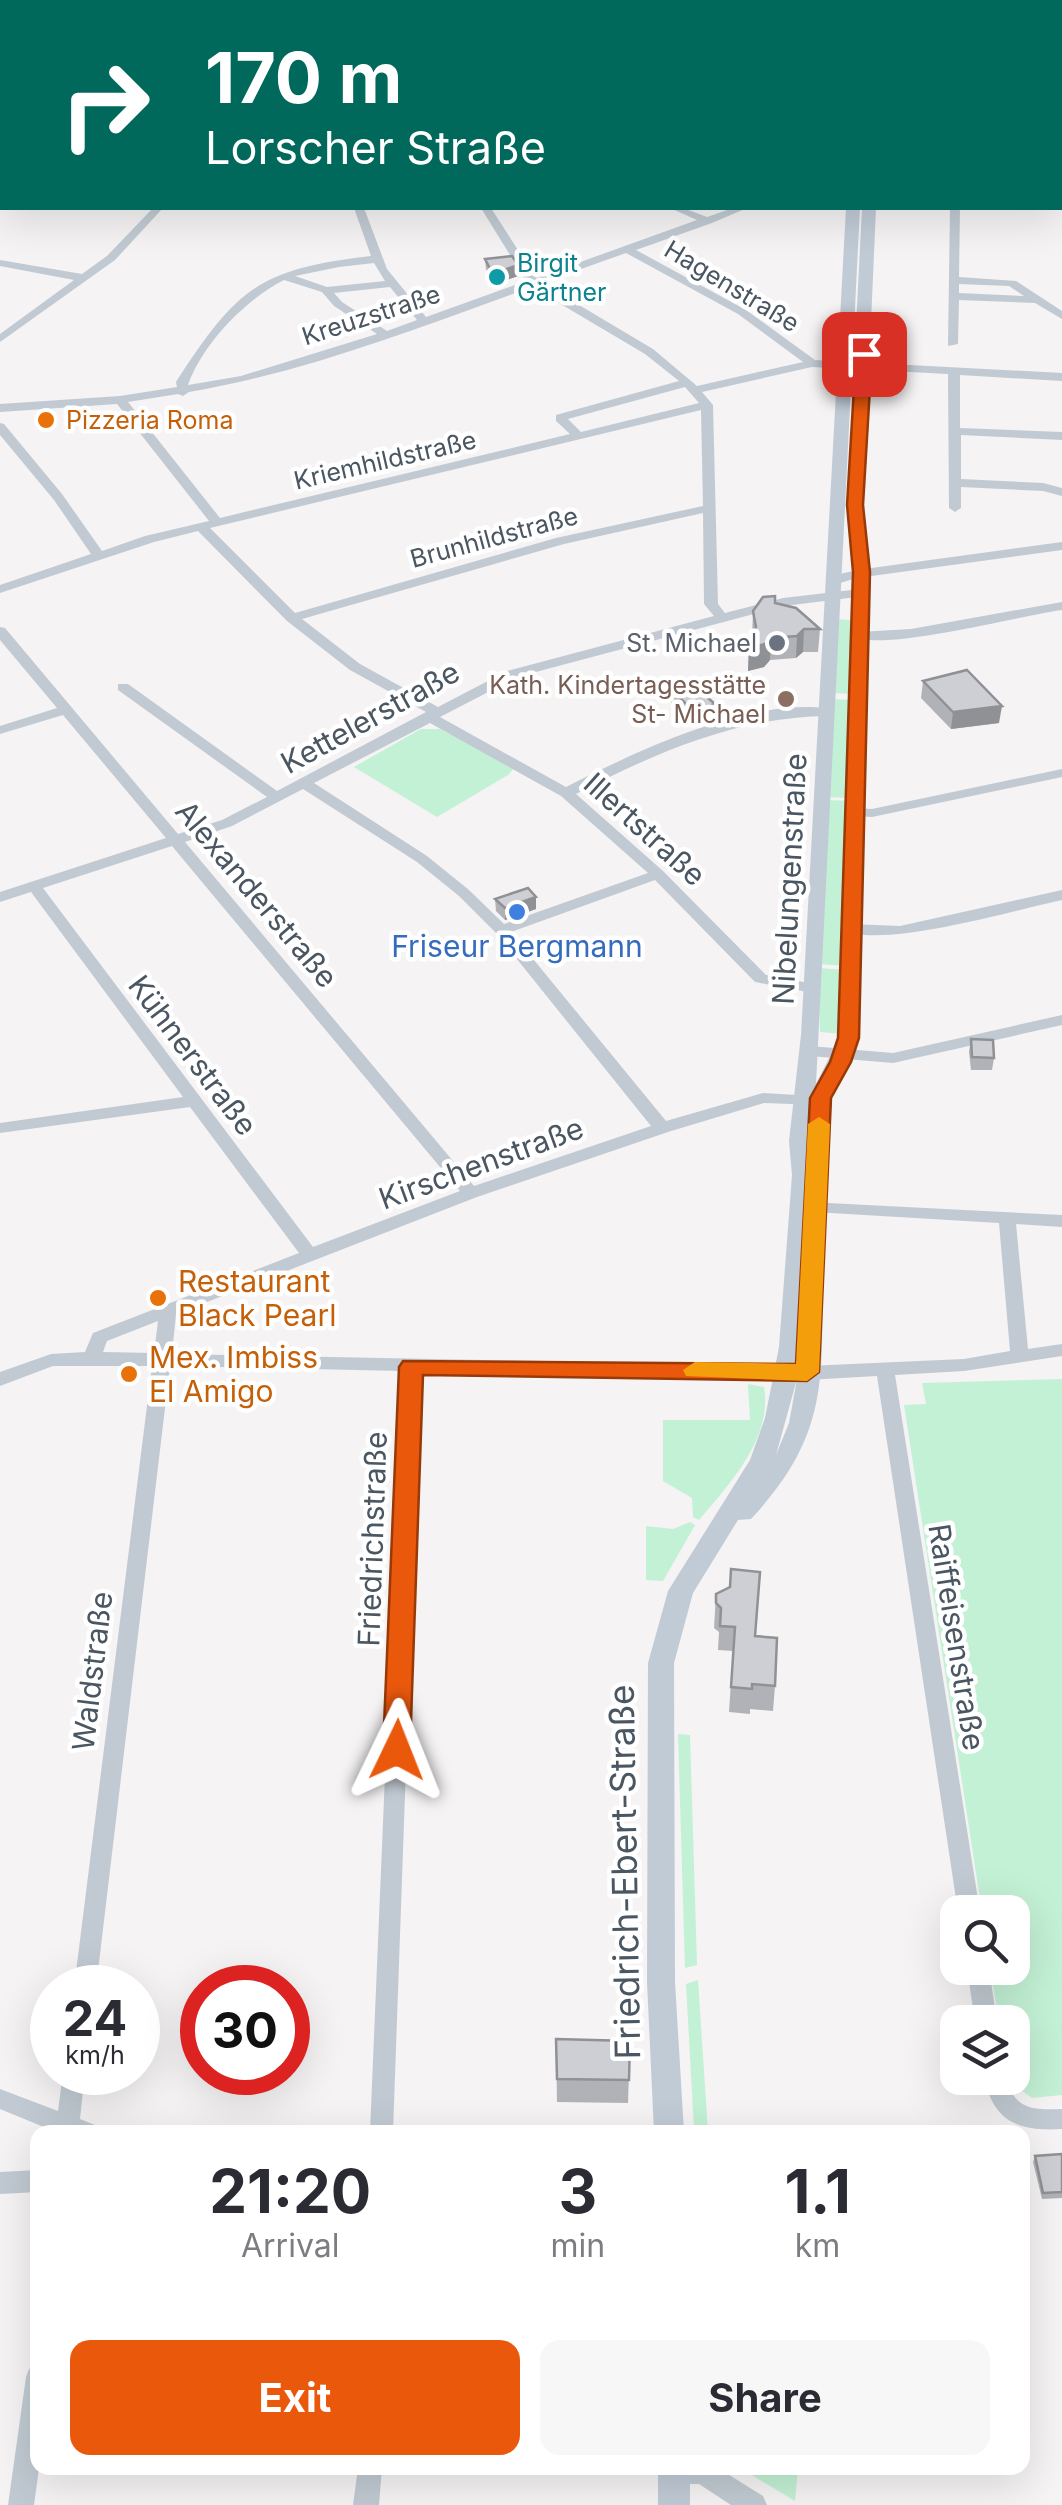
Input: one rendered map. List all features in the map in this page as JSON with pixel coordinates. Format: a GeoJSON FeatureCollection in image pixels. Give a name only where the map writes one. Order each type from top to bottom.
{"type":"FeatureCollection","features":[{"type":"Feature","properties":{"kind":"street"},"geometry":{"type":"LineString","coordinates":[[0,339],[121,248],[156,210]]}},
{"type":"Feature","properties":{"kind":"street"},"geometry":{"type":"LineString","coordinates":[[359,210],[378,259],[424,322]]}},
{"type":"Feature","properties":{"kind":"street"},"geometry":{"type":"LineString","coordinates":[[487,210],[534,283],[642,345],[692,386],[708,405],[711,604],[720,618]]}},
{"type":"Feature","properties":{"kind":"street"},"geometry":{"type":"LineString","coordinates":[[680,210],[708,220]]}},
{"type":"Feature","properties":{"kind":"street","name":"Kreuzstraße"},"geometry":{"type":"LineString","coordinates":[[0,408],[120,400],[243,379],[424,322],[736,210]]}},
{"type":"Feature","properties":{"kind":"street","name":"Nibelungenstraße"},"geometry":{"type":"LineString","coordinates":[[797,1372],[813,1101],[810,1051],[833,580],[855,365],[852,210]]}},
{"type":"Feature","properties":{"kind":"street"},"geometry":{"type":"LineString","coordinates":[[797,1372],[814,1206],[813,1101],[844,1055],[848,1038],[862,572],[855,505],[855,365],[870,210]]}},
{"type":"Feature","properties":{"kind":"street"},"geometry":{"type":"LineString","coordinates":[[952,344],[956,210]]}},
{"type":"Feature","properties":{"kind":"street","name":"Hagenstraße"},"geometry":{"type":"LineString","coordinates":[[627,249],[742,312],[812,363]]}},
{"type":"Feature","properties":{"kind":"street"},"geometry":{"type":"LineString","coordinates":[[183,392],[182,382],[219,322],[244,299],[281,276],[328,264],[378,259]]}},
{"type":"Feature","properties":{"kind":"street"},"geometry":{"type":"LineString","coordinates":[[0,262],[84,278]]}},
{"type":"Feature","properties":{"kind":"street"},"geometry":{"type":"LineString","coordinates":[[281,276],[326,290],[393,283]]}},
{"type":"Feature","properties":{"kind":"street"},"geometry":{"type":"LineString","coordinates":[[954,280],[1012,283],[1062,316]]}},
{"type":"Feature","properties":{"kind":"street"},"geometry":{"type":"LineString","coordinates":[[326,290],[338,304],[386,335]]}},
{"type":"Feature","properties":{"kind":"street"},"geometry":{"type":"LineString","coordinates":[[954,296],[1038,300]]}},
{"type":"Feature","properties":{"kind":"street"},"geometry":{"type":"LineString","coordinates":[[579,436],[560,418],[692,386],[812,363],[1062,377]]}},
{"type":"Feature","properties":{"kind":"street"},"geometry":{"type":"LineString","coordinates":[[954,371],[955,508]]}},
{"type":"Feature","properties":{"kind":"street"},"geometry":{"type":"LineString","coordinates":[[120,400],[216,523]]}},
{"type":"Feature","properties":{"kind":"street","name":"Kriemhildstraße"},"geometry":{"type":"LineString","coordinates":[[0,589],[98,554],[216,523],[708,405]]}},
{"type":"Feature","properties":{"kind":"street"},"geometry":{"type":"LineString","coordinates":[[0,427],[58,497],[98,554]]}},
{"type":"Feature","properties":{"kind":"street"},"geometry":{"type":"LineString","coordinates":[[956,431],[1062,436]]}},
{"type":"Feature","properties":{"kind":"street"},"geometry":{"type":"LineString","coordinates":[[956,483],[1042,487],[1062,492]]}},
{"type":"Feature","properties":{"kind":"street","name":"Brunhildstraße"},"geometry":{"type":"LineString","coordinates":[[292,618],[560,541],[709,508]]}},
{"type":"Feature","properties":{"kind":"street","name":"Illertstraße"},"geometry":{"type":"LineString","coordinates":[[201,527],[292,618],[355,667],[566,794],[658,874],[762,980],[813,988]]}},
{"type":"Feature","properties":{"kind":"street"},"geometry":{"type":"LineString","coordinates":[[833,580],[862,572],[892,572],[985,554],[1062,546]]}},
{"type":"Feature","properties":{"kind":"street"},"geometry":{"type":"LineString","coordinates":[[833,580],[860,601]]}},
{"type":"Feature","properties":{"kind":"street","name":"Kettelerstraße"},"geometry":{"type":"LineString","coordinates":[[0,898],[176,840],[278,798],[512,674],[782,602],[833,580]]}},
{"type":"Feature","properties":{"kind":"street"},"geometry":{"type":"LineString","coordinates":[[859,636],[902,637],[943,631],[1062,606]]}},
{"type":"Feature","properties":{"kind":"street","name":"Alexanderstraße"},"geometry":{"type":"LineString","coordinates":[[0,630],[471,1193]]}},
{"type":"Feature","properties":{"kind":"street"},"geometry":{"type":"LineString","coordinates":[[123,687],[278,798]]}},
{"type":"Feature","properties":{"kind":"street"},"geometry":{"type":"LineString","coordinates":[[0,730],[66,710]]}},
{"type":"Feature","properties":{"kind":"street"},"geometry":{"type":"LineString","coordinates":[[566,794],[665,746],[794,710],[827,712]]}},
{"type":"Feature","properties":{"kind":"street"},"geometry":{"type":"LineString","coordinates":[[854,812],[872,813],[1062,773]]}},
{"type":"Feature","properties":{"kind":"street"},"geometry":{"type":"LineString","coordinates":[[306,784],[422,860],[464,893],[501,930],[662,1128]]}},
{"type":"Feature","properties":{"kind":"street"},"geometry":{"type":"LineString","coordinates":[[501,930],[658,874]]}},
{"type":"Feature","properties":{"kind":"street","name":"Kühnerstraße"},"geometry":{"type":"LineString","coordinates":[[34,886],[309,1254]]}},
{"type":"Feature","properties":{"kind":"street"},"geometry":{"type":"LineString","coordinates":[[852,929],[900,931],[1062,895]]}},
{"type":"Feature","properties":{"kind":"street"},"geometry":{"type":"LineString","coordinates":[[810,1051],[893,1058],[1062,1020]]}},
{"type":"Feature","properties":{"kind":"street","name":"Kirschenstraße"},"geometry":{"type":"LineString","coordinates":[[91,1358],[99,1338],[471,1193],[762,1098],[813,1101]]}},
{"type":"Feature","properties":{"kind":"street"},"geometry":{"type":"LineString","coordinates":[[0,1128],[192,1101]]}},
{"type":"Feature","properties":{"kind":"street"},"geometry":{"type":"LineString","coordinates":[[814,1206],[1062,1222]]}},
{"type":"Feature","properties":{"kind":"street"},"geometry":{"type":"LineString","coordinates":[[1007,1218],[1020,1358]]}},
{"type":"Feature","properties":{"kind":"street","name":"Waldstraße"},"geometry":{"type":"LineString","coordinates":[[87,1965],[168,1310]]}},
{"type":"Feature","properties":{"kind":"street"},"geometry":{"type":"LineString","coordinates":[[0,1379],[50,1360],[91,1358],[797,1372],[885,1370],[1020,1358],[1062,1350]]}},
{"type":"Feature","properties":{"kind":"street","name":"Friedrichstraße"},"geometry":{"type":"LineString","coordinates":[[382,2125],[411,1367]]}},
{"type":"Feature","properties":{"kind":"street","name":"Raiffeisenstraße"},"geometry":{"type":"LineString","coordinates":[[885,1370],[966,1895]]}},
{"type":"Feature","properties":{"kind":"street","name":"Friedrich-Ebert-Straße"},"geometry":{"type":"LineString","coordinates":[[669,2125],[660,1982],[661,1663],[671,1618],[699,1558],[769,1483],[793,1447],[797,1372]]}},
{"type":"Feature","properties":{"kind":"street"},"geometry":{"type":"LineString","coordinates":[[74,2095],[74,2125]]}},
{"type":"Feature","properties":{"kind":"street"},"geometry":{"type":"LineString","coordinates":[[1001,2095],[1014,2115],[1041,2121],[1062,2119]]}},
{"type":"Feature","properties":{"kind":"street"},"geometry":{"type":"LineString","coordinates":[[0,2099],[62,2125]]}},
{"type":"Feature","properties":{"kind":"street"},"geometry":{"type":"LineString","coordinates":[[0,2183],[30,2181]]}},
{"type":"Feature","properties":{"kind":"street"},"geometry":{"type":"LineString","coordinates":[[22,2505],[30,2440]]}},
{"type":"Feature","properties":{"kind":"street"},"geometry":{"type":"LineString","coordinates":[[366,2505],[369,2475]]}},
{"type":"Feature","properties":{"kind":"street"},"geometry":{"type":"LineString","coordinates":[[674,2475],[674,2505]]}},
{"type":"Feature","properties":{"kind":"street"},"geometry":{"type":"LineString","coordinates":[[707,2475],[754,2505]]}},
{"type":"Feature","properties":{"kind":"green space"},"geometry":{"type":"Polygon","coordinates":[[[836,619],[850,620],[855,694],[831,693],[836,619]]]}},
{"type":"Feature","properties":{"kind":"green space"},"geometry":{"type":"Polygon","coordinates":[[[831,699],[855,700],[851,798],[826,797],[831,699]]]}},
{"type":"Feature","properties":{"kind":"green space"},"geometry":{"type":"Polygon","coordinates":[[[421,729],[440,729],[515,767],[437,817],[354,767],[421,729]]]}},
{"type":"Feature","properties":{"kind":"green space"},"geometry":{"type":"Polygon","coordinates":[[[826,800],[852,801],[846,966],[818,964],[826,800]]]}},
{"type":"Feature","properties":{"kind":"green space"},"geometry":{"type":"Polygon","coordinates":[[[818,968],[846,970],[844,1034],[820,1032],[818,968]]]}},
{"type":"Feature","properties":{"kind":"green space"},"geometry":{"type":"Polygon","coordinates":[[[1062,1379],[1062,2095],[1028,2095],[1030,2005],[996,2005],[993,1985],[1030,1985],[1030,1895],[979,1895],[904,1405],[926,1404],[922,1383],[1062,1379]]]}},
{"type":"Feature","properties":{"kind":"green space"},"geometry":{"type":"Polygon","coordinates":[[[748,1384],[764,1387],[762,1424],[746,1459],[699,1520],[693,1517],[692,1498],[663,1481],[663,1420],[750,1420],[748,1384]]]}},
{"type":"Feature","properties":{"kind":"green space"},"geometry":{"type":"Polygon","coordinates":[[[690,1522],[695,1525],[663,1581],[646,1580],[646,1526],[673,1529],[690,1522]]]}},
{"type":"Feature","properties":{"kind":"green space"},"geometry":{"type":"Polygon","coordinates":[[[678,1734],[690,1735],[697,1965],[685,1968],[678,1734]]]}},
{"type":"Feature","properties":{"kind":"green space"},"geometry":{"type":"Polygon","coordinates":[[[698,1980],[708,2125],[694,2125],[686,1984],[698,1980]]]}},
{"type":"Feature","properties":{"kind":"green space"},"geometry":{"type":"Polygon","coordinates":[[[752,2475],[797,2475],[795,2501],[752,2475]]]}},
{"type":"Feature","properties":{"kind":"building"},"geometry":{"type":"Polygon","coordinates":[[[512,256],[518,265],[493,274],[485,259],[512,256]]]}},
{"type":"Feature","properties":{"kind":"building"},"geometry":{"type":"Polygon","coordinates":[[[775,596],[775,603],[796,608],[820,629],[804,629],[797,636],[771,638],[749,648],[756,627],[753,611],[763,597],[775,596]]]}},
{"type":"Feature","properties":{"kind":"building"},"geometry":{"type":"Polygon","coordinates":[[[967,670],[1002,706],[953,712],[923,681],[967,670]]]}},
{"type":"Feature","properties":{"kind":"building"},"geometry":{"type":"Polygon","coordinates":[[[693,685],[715,704],[694,711],[672,691],[693,685]]]}},
{"type":"Feature","properties":{"kind":"building"},"geometry":{"type":"Polygon","coordinates":[[[528,888],[536,897],[505,908],[495,899],[528,888]]]}},
{"type":"Feature","properties":{"kind":"building"},"geometry":{"type":"Polygon","coordinates":[[[971,1039],[993,1040],[994,1058],[972,1057],[971,1039]]]}},
{"type":"Feature","properties":{"kind":"building"},"geometry":{"type":"Polygon","coordinates":[[[731,1569],[760,1572],[755,1636],[777,1638],[775,1686],[731,1687],[735,1627],[720,1626],[721,1608],[716,1603],[716,1594],[730,1587],[731,1569]]]}},
{"type":"Feature","properties":{"kind":"building"},"geometry":{"type":"Polygon","coordinates":[[[556,2039],[630,2041],[629,2080],[557,2079],[556,2039]]]}},
{"type":"Feature","properties":{"kind":"building"},"geometry":{"type":"Polygon","coordinates":[[[1062,2154],[1062,2192],[1043,2193],[1035,2156],[1062,2154]]]}},
{"type":"Feature","properties":{"kind":"slow traffic"},"geometry":{"type":"LineString","coordinates":[[695,1370],[807,1372],[819,1124]]}},
{"type":"Feature","properties":{"kind":"place","name":"Birgit Gärtner"},"geometry":{"type":"Point","coordinates":[497,277]}},
{"type":"Feature","properties":{"kind":"place","name":"Pizzeria Roma"},"geometry":{"type":"Point","coordinates":[46,420]}},
{"type":"Feature","properties":{"kind":"place","name":"St. Michael"},"geometry":{"type":"Point","coordinates":[777,643]}},
{"type":"Feature","properties":{"kind":"place","name":"Kath. Kindertagesstätte St- Michael"},"geometry":{"type":"Point","coordinates":[786,699]}},
{"type":"Feature","properties":{"kind":"place","name":"Friseur Bergmann"},"geometry":{"type":"Point","coordinates":[517,912]}},
{"type":"Feature","properties":{"kind":"place","name":"Restaurant Black Pearl"},"geometry":{"type":"Point","coordinates":[158,1298]}},
{"type":"Feature","properties":{"kind":"place","name":"Mex. Imbiss El Amigo"},"geometry":{"type":"Point","coordinates":[129,1374]}},
{"type":"Feature","properties":{"kind":"route"},"geometry":{"type":"LineString","coordinates":[[397,1750],[411,1367],[807,1372],[821,1098],[848,1038],[862,572],[855,505],[864,354]]}}]}
